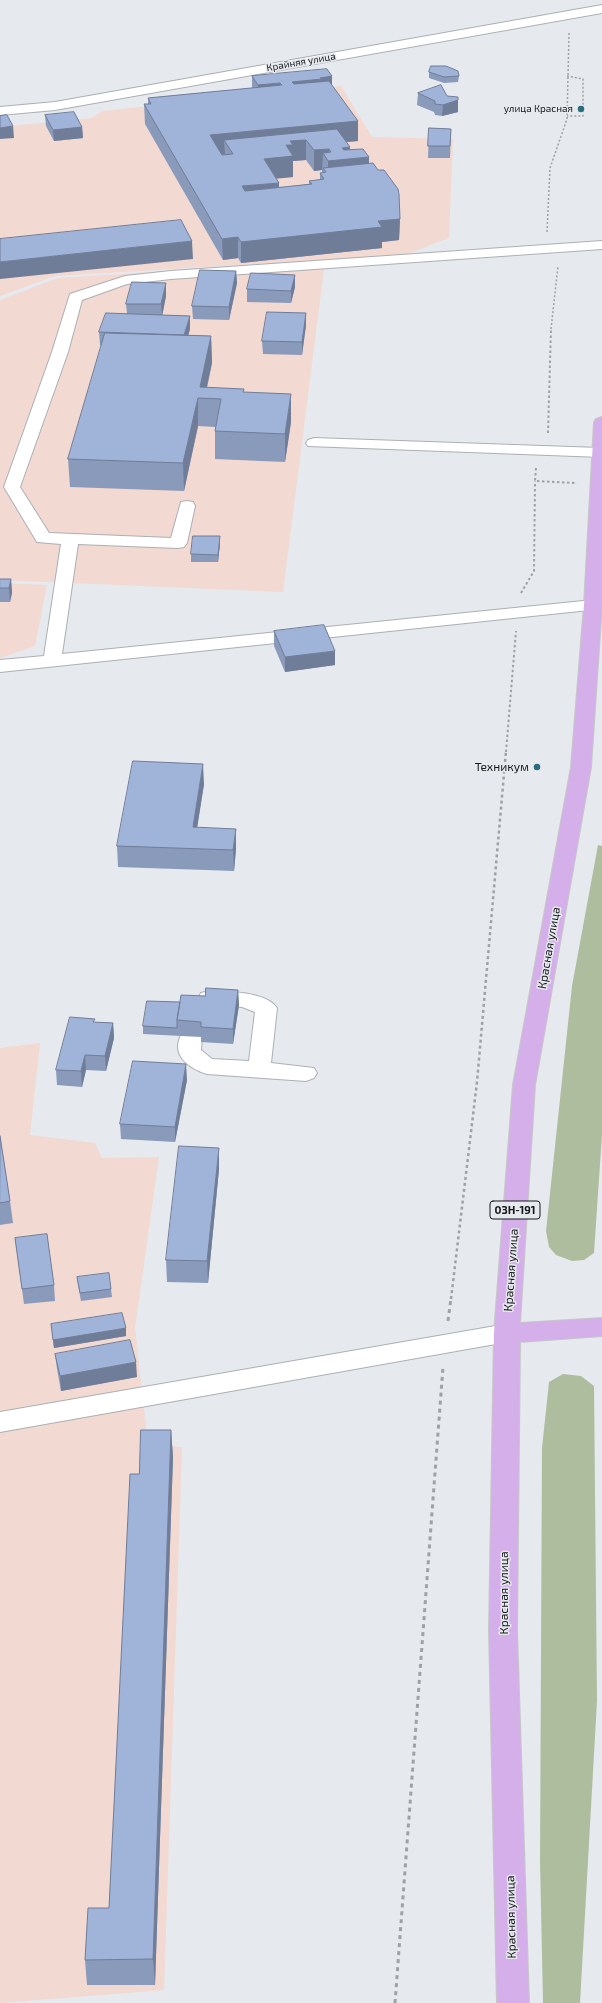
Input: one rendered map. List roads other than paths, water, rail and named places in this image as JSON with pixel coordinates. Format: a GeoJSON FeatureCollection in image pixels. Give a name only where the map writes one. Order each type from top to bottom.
{"type":"FeatureCollection","features":[{"type":"Feature","properties":{"kind":"main road","name":"Красная улица"},"geometry":{"type":"LineString","coordinates":[[513,2003],[503,1630],[507,1333],[524,1085],[581,767],[593,605],[601,438]]}},
{"type":"Feature","properties":{"kind":"main road"},"geometry":{"type":"LineString","coordinates":[[507,1333],[602,1327]]}},
{"type":"Feature","properties":{"kind":"street","name":"Крайняя улица"},"geometry":{"type":"LineString","coordinates":[[0,111],[55,106],[602,9]]}},
{"type":"Feature","properties":{"kind":"street"},"geometry":{"type":"LineString","coordinates":[[187,506],[178,543],[43,538],[12,487],[60,352],[75,297],[125,280],[171,275],[602,245]]}},
{"type":"Feature","properties":{"kind":"street"},"geometry":{"type":"LineString","coordinates":[[314,443],[536,451],[601,438]]}},
{"type":"Feature","properties":{"kind":"street"},"geometry":{"type":"LineString","coordinates":[[52,661],[70,539]]}},
{"type":"Feature","properties":{"kind":"street"},"geometry":{"type":"LineString","coordinates":[[0,666],[593,605]]}},
{"type":"Feature","properties":{"kind":"street"},"geometry":{"type":"LineString","coordinates":[[194,1011],[195,1006],[207,998],[245,1000],[266,1008],[259,1070]]}},
{"type":"Feature","properties":{"kind":"street"},"geometry":{"type":"LineString","coordinates":[[191,1036],[189,1053],[207,1066],[306,1073]]}},
{"type":"Feature","properties":{"kind":"street"},"geometry":{"type":"LineString","coordinates":[[0,1422],[507,1333]]}},
{"type":"Feature","properties":{"kind":"place","name":"улица Красная"},"geometry":{"type":"Point","coordinates":[581,109]}},
{"type":"Feature","properties":{"kind":"place","name":"Техникум"},"geometry":{"type":"Point","coordinates":[537,767]}}]}
